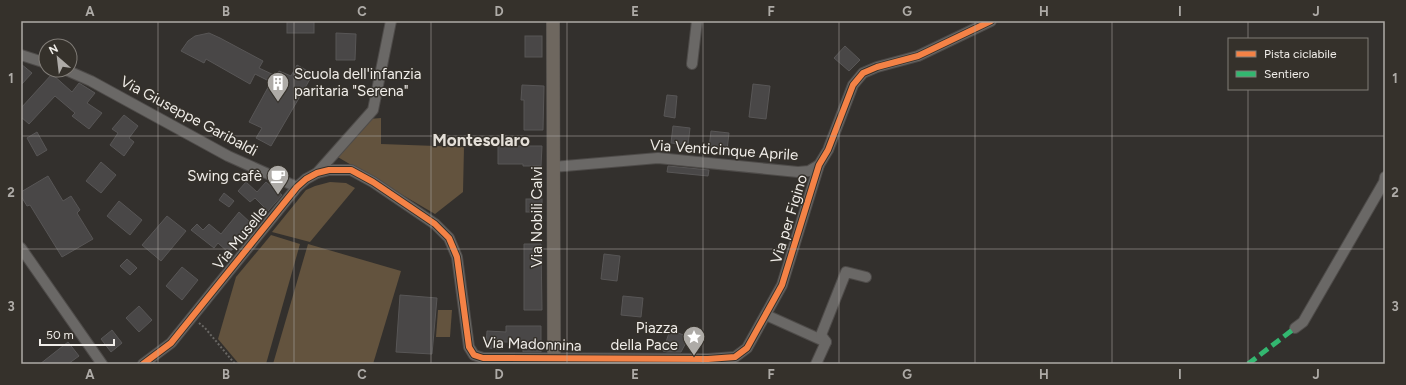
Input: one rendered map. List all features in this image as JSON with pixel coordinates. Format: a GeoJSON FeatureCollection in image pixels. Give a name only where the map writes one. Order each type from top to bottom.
{"type":"FeatureCollection","features":[{"type":"Feature","properties":{"kind":"main road","name":"Via Nobili Calvi"},"geometry":{"type":"LineString","coordinates":[[553,21],[554,361]]}},
{"type":"Feature","properties":{"kind":"street"},"geometry":{"type":"LineString","coordinates":[[317,173],[373,110],[391,21]]}},
{"type":"Feature","properties":{"kind":"street"},"geometry":{"type":"LineString","coordinates":[[692,64],[697,21]]}},
{"type":"Feature","properties":{"kind":"street","name":"Via per Figino"},"geometry":{"type":"LineString","coordinates":[[708,362],[735,357],[747,348],[782,285],[819,165],[828,150],[853,85],[864,73],[877,66],[918,56],[989,21]]}},
{"type":"Feature","properties":{"kind":"street"},"geometry":{"type":"LineString","coordinates":[[21,55],[38,60]]}},
{"type":"Feature","properties":{"kind":"street","name":"Via Giuseppe Garibaldi"},"geometry":{"type":"LineString","coordinates":[[78,75],[228,156],[298,187]]}},
{"type":"Feature","properties":{"kind":"street","name":"Via Venticinque Aprile"},"geometry":{"type":"LineString","coordinates":[[553,167],[658,158],[798,172],[809,171],[819,165]]}},
{"type":"Feature","properties":{"kind":"street","name":"Via Muselle"},"geometry":{"type":"LineString","coordinates":[[143,364],[171,343],[306,179],[317,173],[329,170],[351,170],[373,182]]}},
{"type":"Feature","properties":{"kind":"street"},"geometry":{"type":"LineString","coordinates":[[1295,328],[1303,322],[1385,178]]}},
{"type":"Feature","properties":{"kind":"street","name":"Via Madonnina"},"geometry":{"type":"LineString","coordinates":[[373,182],[436,224],[448,238],[457,257],[469,348],[474,355],[483,358],[554,361],[708,362]]}},
{"type":"Feature","properties":{"kind":"street"},"geometry":{"type":"LineString","coordinates":[[21,248],[102,364]]}},
{"type":"Feature","properties":{"kind":"street"},"geometry":{"type":"LineString","coordinates":[[826,342],[821,335],[846,272],[866,277]]}},
{"type":"Feature","properties":{"kind":"street"},"geometry":{"type":"LineString","coordinates":[[766,315],[826,342]]}},
{"type":"Feature","properties":{"kind":"street"},"geometry":{"type":"LineString","coordinates":[[816,364],[826,342]]}},
{"type":"Feature","properties":{"kind":"path"},"geometry":{"type":"LineString","coordinates":[[192,318],[205,328],[235,364]]}},
{"type":"Feature","properties":{"kind":"shaded area"},"geometry":{"type":"Polygon","coordinates":[[[381,118],[381,144],[464,147],[463,192],[435,214],[336,156],[369,119],[381,118]]]}},
{"type":"Feature","properties":{"kind":"shaded area"},"geometry":{"type":"Polygon","coordinates":[[[330,182],[346,183],[355,188],[310,242],[272,232],[306,190],[330,182]]]}},
{"type":"Feature","properties":{"kind":"shaded area"},"geometry":{"type":"Polygon","coordinates":[[[271,235],[300,244],[266,364],[239,364],[218,339],[236,277],[271,235]]]}},
{"type":"Feature","properties":{"kind":"shaded area"},"geometry":{"type":"Polygon","coordinates":[[[308,244],[401,271],[373,364],[273,364],[308,244]]]}},
{"type":"Feature","properties":{"kind":"shaded area"},"geometry":{"type":"Polygon","coordinates":[[[438,310],[452,310],[450,337],[436,337],[438,310]]]}},
{"type":"Feature","properties":{"kind":"building"},"geometry":{"type":"Polygon","coordinates":[[[287,21],[314,21],[314,33],[287,33],[287,21]]]}},
{"type":"Feature","properties":{"kind":"building","name":"Scuola dell'infanzia paritaria \"Serena\""},"geometry":{"type":"Polygon","coordinates":[[[209,33],[263,61],[259,68],[276,76],[279,71],[291,76],[297,65],[313,74],[271,146],[256,138],[262,128],[249,122],[271,82],[255,74],[250,84],[206,59],[204,63],[181,51],[188,41],[195,36],[209,33]]]}},
{"type":"Feature","properties":{"kind":"building"},"geometry":{"type":"Polygon","coordinates":[[[336,33],[356,34],[355,60],[336,60],[336,33]]]}},
{"type":"Feature","properties":{"kind":"building"},"geometry":{"type":"Polygon","coordinates":[[[525,36],[542,36],[542,57],[525,57],[525,36]]]}},
{"type":"Feature","properties":{"kind":"building"},"geometry":{"type":"Polygon","coordinates":[[[845,46],[860,60],[849,71],[834,58],[845,46]]]}},
{"type":"Feature","properties":{"kind":"building"},"geometry":{"type":"Polygon","coordinates":[[[21,64],[32,73],[21,85],[21,64]]]}},
{"type":"Feature","properties":{"kind":"building"},"geometry":{"type":"Polygon","coordinates":[[[48,78],[56,78],[72,92],[79,83],[95,93],[87,103],[102,113],[89,129],[72,116],[75,113],[55,96],[29,124],[21,117],[21,108],[48,78]]]}},
{"type":"Feature","properties":{"kind":"building"},"geometry":{"type":"Polygon","coordinates":[[[753,84],[770,86],[766,119],[749,117],[753,84]]]}},
{"type":"Feature","properties":{"kind":"building"},"geometry":{"type":"Polygon","coordinates":[[[522,85],[544,86],[543,130],[524,130],[524,100],[521,100],[522,85]]]}},
{"type":"Feature","properties":{"kind":"building"},"geometry":{"type":"Polygon","coordinates":[[[667,95],[677,96],[675,118],[664,116],[667,95]]]}},
{"type":"Feature","properties":{"kind":"building"},"geometry":{"type":"Polygon","coordinates":[[[124,115],[138,126],[129,138],[134,142],[124,156],[110,145],[118,133],[112,129],[124,115]]]}},
{"type":"Feature","properties":{"kind":"building"},"geometry":{"type":"Polygon","coordinates":[[[673,126],[690,128],[688,145],[671,143],[673,126]]]}},
{"type":"Feature","properties":{"kind":"building"},"geometry":{"type":"Polygon","coordinates":[[[711,131],[729,133],[727,150],[709,148],[711,131]]]}},
{"type":"Feature","properties":{"kind":"building"},"geometry":{"type":"Polygon","coordinates":[[[37,132],[47,150],[37,156],[27,138],[37,132]]]}},
{"type":"Feature","properties":{"kind":"building"},"geometry":{"type":"Polygon","coordinates":[[[498,146],[542,146],[541,166],[498,164],[498,146]]]}},
{"type":"Feature","properties":{"kind":"building"},"geometry":{"type":"Polygon","coordinates":[[[101,162],[116,175],[101,193],[86,181],[101,162]]]}},
{"type":"Feature","properties":{"kind":"building"},"geometry":{"type":"Polygon","coordinates":[[[668,166],[709,170],[708,176],[667,172],[668,166]]]}},
{"type":"Feature","properties":{"kind":"building"},"geometry":{"type":"Polygon","coordinates":[[[48,176],[63,201],[71,196],[80,210],[77,213],[93,239],[62,257],[30,205],[27,206],[21,196],[21,192],[48,176]]]}},
{"type":"Feature","properties":{"kind":"building"},"geometry":{"type":"Polygon","coordinates":[[[246,182],[257,192],[266,182],[282,195],[268,211],[255,198],[250,202],[238,191],[246,182]]]}},
{"type":"Feature","properties":{"kind":"building"},"geometry":{"type":"Polygon","coordinates":[[[224,193],[234,201],[229,207],[219,200],[224,193]]]}},
{"type":"Feature","properties":{"kind":"building"},"geometry":{"type":"Polygon","coordinates":[[[526,199],[542,199],[542,212],[526,212],[526,199]]]}},
{"type":"Feature","properties":{"kind":"building"},"geometry":{"type":"Polygon","coordinates":[[[119,201],[142,220],[130,235],[107,216],[119,201]]]}},
{"type":"Feature","properties":{"kind":"building"},"geometry":{"type":"Polygon","coordinates":[[[239,212],[253,225],[229,253],[218,243],[214,248],[191,230],[197,224],[203,230],[209,224],[221,234],[239,212]]]}},
{"type":"Feature","properties":{"kind":"building"},"geometry":{"type":"Polygon","coordinates":[[[167,216],[186,231],[161,261],[142,245],[167,216]]]}},
{"type":"Feature","properties":{"kind":"building"},"geometry":{"type":"Polygon","coordinates":[[[524,244],[541,244],[542,310],[524,310],[524,244]]]}},
{"type":"Feature","properties":{"kind":"building"},"geometry":{"type":"Polygon","coordinates":[[[604,254],[620,256],[617,281],[601,279],[604,254]]]}},
{"type":"Feature","properties":{"kind":"building"},"geometry":{"type":"Polygon","coordinates":[[[127,259],[137,268],[130,275],[120,266],[127,259]]]}},
{"type":"Feature","properties":{"kind":"building"},"geometry":{"type":"Polygon","coordinates":[[[182,267],[198,280],[182,300],[166,286],[182,267]]]}},
{"type":"Feature","properties":{"kind":"building"},"geometry":{"type":"Polygon","coordinates":[[[400,295],[437,298],[432,354],[396,352],[400,295]]]}},
{"type":"Feature","properties":{"kind":"building"},"geometry":{"type":"Polygon","coordinates":[[[623,296],[643,298],[641,317],[621,315],[623,296]]]}},
{"type":"Feature","properties":{"kind":"building"},"geometry":{"type":"Polygon","coordinates":[[[139,306],[152,320],[139,332],[126,318],[139,306]]]}},
{"type":"Feature","properties":{"kind":"building"},"geometry":{"type":"Polygon","coordinates":[[[506,326],[541,326],[541,352],[523,352],[523,342],[503,342],[503,349],[486,348],[487,331],[506,332],[506,326]]]}},
{"type":"Feature","properties":{"kind":"building"},"geometry":{"type":"Polygon","coordinates":[[[112,330],[122,343],[111,352],[101,339],[112,330]]]}},
{"type":"Feature","properties":{"kind":"building"},"geometry":{"type":"Polygon","coordinates":[[[670,330],[689,337],[681,352],[663,351],[670,330]]]}},
{"type":"Feature","properties":{"kind":"building"},"geometry":{"type":"Polygon","coordinates":[[[68,342],[79,356],[68,364],[40,364],[68,342]]]}},
{"type":"Feature","properties":{"kind":"marked path"},"geometry":{"type":"LineString","coordinates":[[1248,364],[1295,328]]}},
{"type":"Feature","properties":{"kind":"cycle path"},"geometry":{"type":"LineString","coordinates":[[143,364],[171,343],[297,187],[306,179],[317,173],[329,170],[351,170],[373,182],[435,224],[449,238],[457,257],[469,347],[474,355],[483,358],[708,359],[735,357],[747,348],[782,285],[819,165],[828,150],[853,85],[863,73],[877,67],[918,56],[991,21]]}},
{"type":"Feature","properties":{"kind":"place","name":"Scuola dell'infanzia paritaria \"Serena\""},"geometry":{"type":"Point","coordinates":[278,102]}},
{"type":"Feature","properties":{"kind":"place","name":"Swing cafè"},"geometry":{"type":"Point","coordinates":[278,196]}},
{"type":"Feature","properties":{"kind":"place","name":"Piazza della Pace"},"geometry":{"type":"Point","coordinates":[694,356]}},
{"type":"Feature","properties":{"kind":"district","name":"Montesolaro"},"geometry":{"type":"Point","coordinates":[481,140]}}]}
